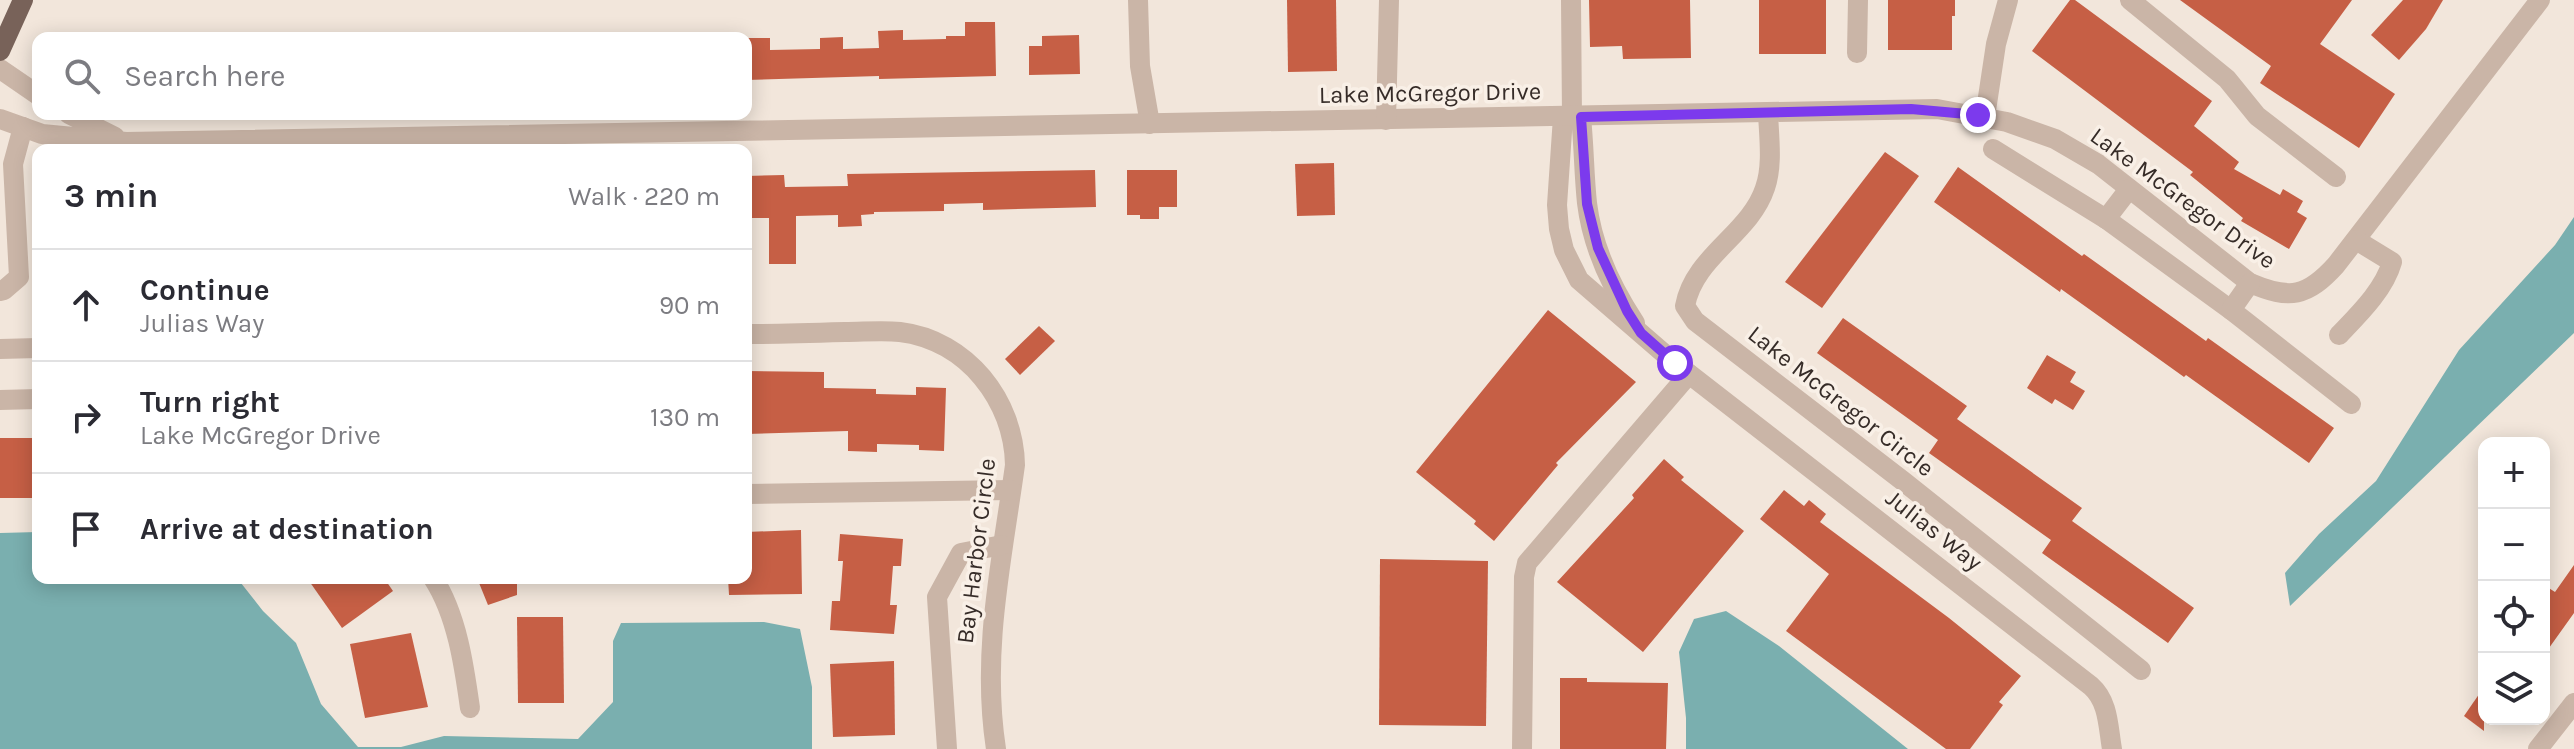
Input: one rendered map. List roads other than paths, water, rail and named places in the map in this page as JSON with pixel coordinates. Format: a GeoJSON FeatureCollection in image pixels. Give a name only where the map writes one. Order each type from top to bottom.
{"type":"FeatureCollection","features":[{"type":"Feature","properties":{"kind":"main road"},"geometry":{"type":"LineString","coordinates":[[0,51],[23,0]]}},
{"type":"Feature","properties":{"kind":"street"},"geometry":{"type":"LineString","coordinates":[[1138,0],[1140,66],[1150,124]]}},
{"type":"Feature","properties":{"kind":"street"},"geometry":{"type":"LineString","coordinates":[[1386,120],[1389,0]]}},
{"type":"Feature","properties":{"kind":"street","name":"Julias Way"},"geometry":{"type":"LineString","coordinates":[[1571,0],[1572,117],[1591,227],[1607,270],[1641,333]]}},
{"type":"Feature","properties":{"kind":"street"},"geometry":{"type":"LineString","coordinates":[[1857,53],[1858,0]]}},
{"type":"Feature","properties":{"kind":"street"},"geometry":{"type":"LineString","coordinates":[[1985,117],[1996,44],[2008,0]]}},
{"type":"Feature","properties":{"kind":"street"},"geometry":{"type":"LineString","coordinates":[[2130,0],[2227,79],[2257,116],[2336,177]]}},
{"type":"Feature","properties":{"kind":"street","name":"Lake McGregor Drive"},"geometry":{"type":"LineString","coordinates":[[0,119],[42,134],[126,142],[1937,109],[2033,129],[2055,139],[2098,164],[2250,283],[2274,293],[2299,292],[2320,282],[2356,240],[2540,0]]}},
{"type":"Feature","properties":{"kind":"street"},"geometry":{"type":"LineString","coordinates":[[0,69],[32,91]]}},
{"type":"Feature","properties":{"kind":"street","name":"Lake McGregor Circle"},"geometry":{"type":"LineString","coordinates":[[1768,113],[1768,179],[1764,192],[1753,210],[1698,273],[1688,289],[1685,306],[1695,321],[2141,670]]}},
{"type":"Feature","properties":{"kind":"street","name":"Julias Way"},"geometry":{"type":"LineString","coordinates":[[1572,117],[1557,205],[1564,250],[1579,280],[1689,374],[2091,686],[2100,694],[2105,705],[2112,749]]}},
{"type":"Feature","properties":{"kind":"street","name":"Lake McGregor Drive"},"geometry":{"type":"LineString","coordinates":[[81,120],[126,142]]}},
{"type":"Feature","properties":{"kind":"street"},"geometry":{"type":"LineString","coordinates":[[0,291],[19,277],[13,164],[23,127]]}},
{"type":"Feature","properties":{"kind":"street"},"geometry":{"type":"LineString","coordinates":[[1993,149],[2106,219],[2231,310],[2351,404]]}},
{"type":"Feature","properties":{"kind":"street"},"geometry":{"type":"LineString","coordinates":[[2106,219],[2129,189]]}},
{"type":"Feature","properties":{"kind":"street"},"geometry":{"type":"LineString","coordinates":[[2339,335],[2367,304],[2392,262],[2356,240]]}},
{"type":"Feature","properties":{"kind":"street"},"geometry":{"type":"LineString","coordinates":[[2231,310],[2250,283]]}},
{"type":"Feature","properties":{"kind":"street","name":"Bay Harbor Circle"},"geometry":{"type":"LineString","coordinates":[[752,334],[901,332],[927,338],[949,349],[971,365],[990,385],[1006,416],[1014,442],[1011,490],[996,578],[990,653],[996,749]]}},
{"type":"Feature","properties":{"kind":"street"},"geometry":{"type":"LineString","coordinates":[[0,349],[32,348]]}},
{"type":"Feature","properties":{"kind":"street"},"geometry":{"type":"LineString","coordinates":[[1522,749],[1524,577],[1527,563],[1689,374]]}},
{"type":"Feature","properties":{"kind":"street"},"geometry":{"type":"LineString","coordinates":[[0,400],[32,399]]}},
{"type":"Feature","properties":{"kind":"street"},"geometry":{"type":"LineString","coordinates":[[752,494],[1011,490]]}},
{"type":"Feature","properties":{"kind":"street"},"geometry":{"type":"LineString","coordinates":[[947,749],[937,597],[961,553],[1002,545]]}},
{"type":"Feature","properties":{"kind":"street"},"geometry":{"type":"LineString","coordinates":[[437,584],[454,628],[470,708]]}},
{"type":"Feature","properties":{"kind":"street"},"geometry":{"type":"LineString","coordinates":[[2538,749],[2574,703]]}},
{"type":"Feature","properties":{"kind":"water"},"geometry":{"type":"Polygon","coordinates":[[[2574,217],[2574,333],[2290,606],[2285,573],[2319,534],[2376,481],[2459,350],[2555,245],[2574,217]]]}},
{"type":"Feature","properties":{"kind":"water"},"geometry":{"type":"Polygon","coordinates":[[[32,532],[32,584],[242,584],[263,611],[296,643],[321,704],[358,747],[401,747],[444,736],[578,739],[613,702],[613,641],[621,623],[764,622],[800,629],[812,687],[812,749],[0,749],[0,533],[32,532]]]}},
{"type":"Feature","properties":{"kind":"water"},"geometry":{"type":"Polygon","coordinates":[[[1726,611],[1779,646],[1908,749],[1686,749],[1679,652],[1694,619],[1726,611]]]}}]}
